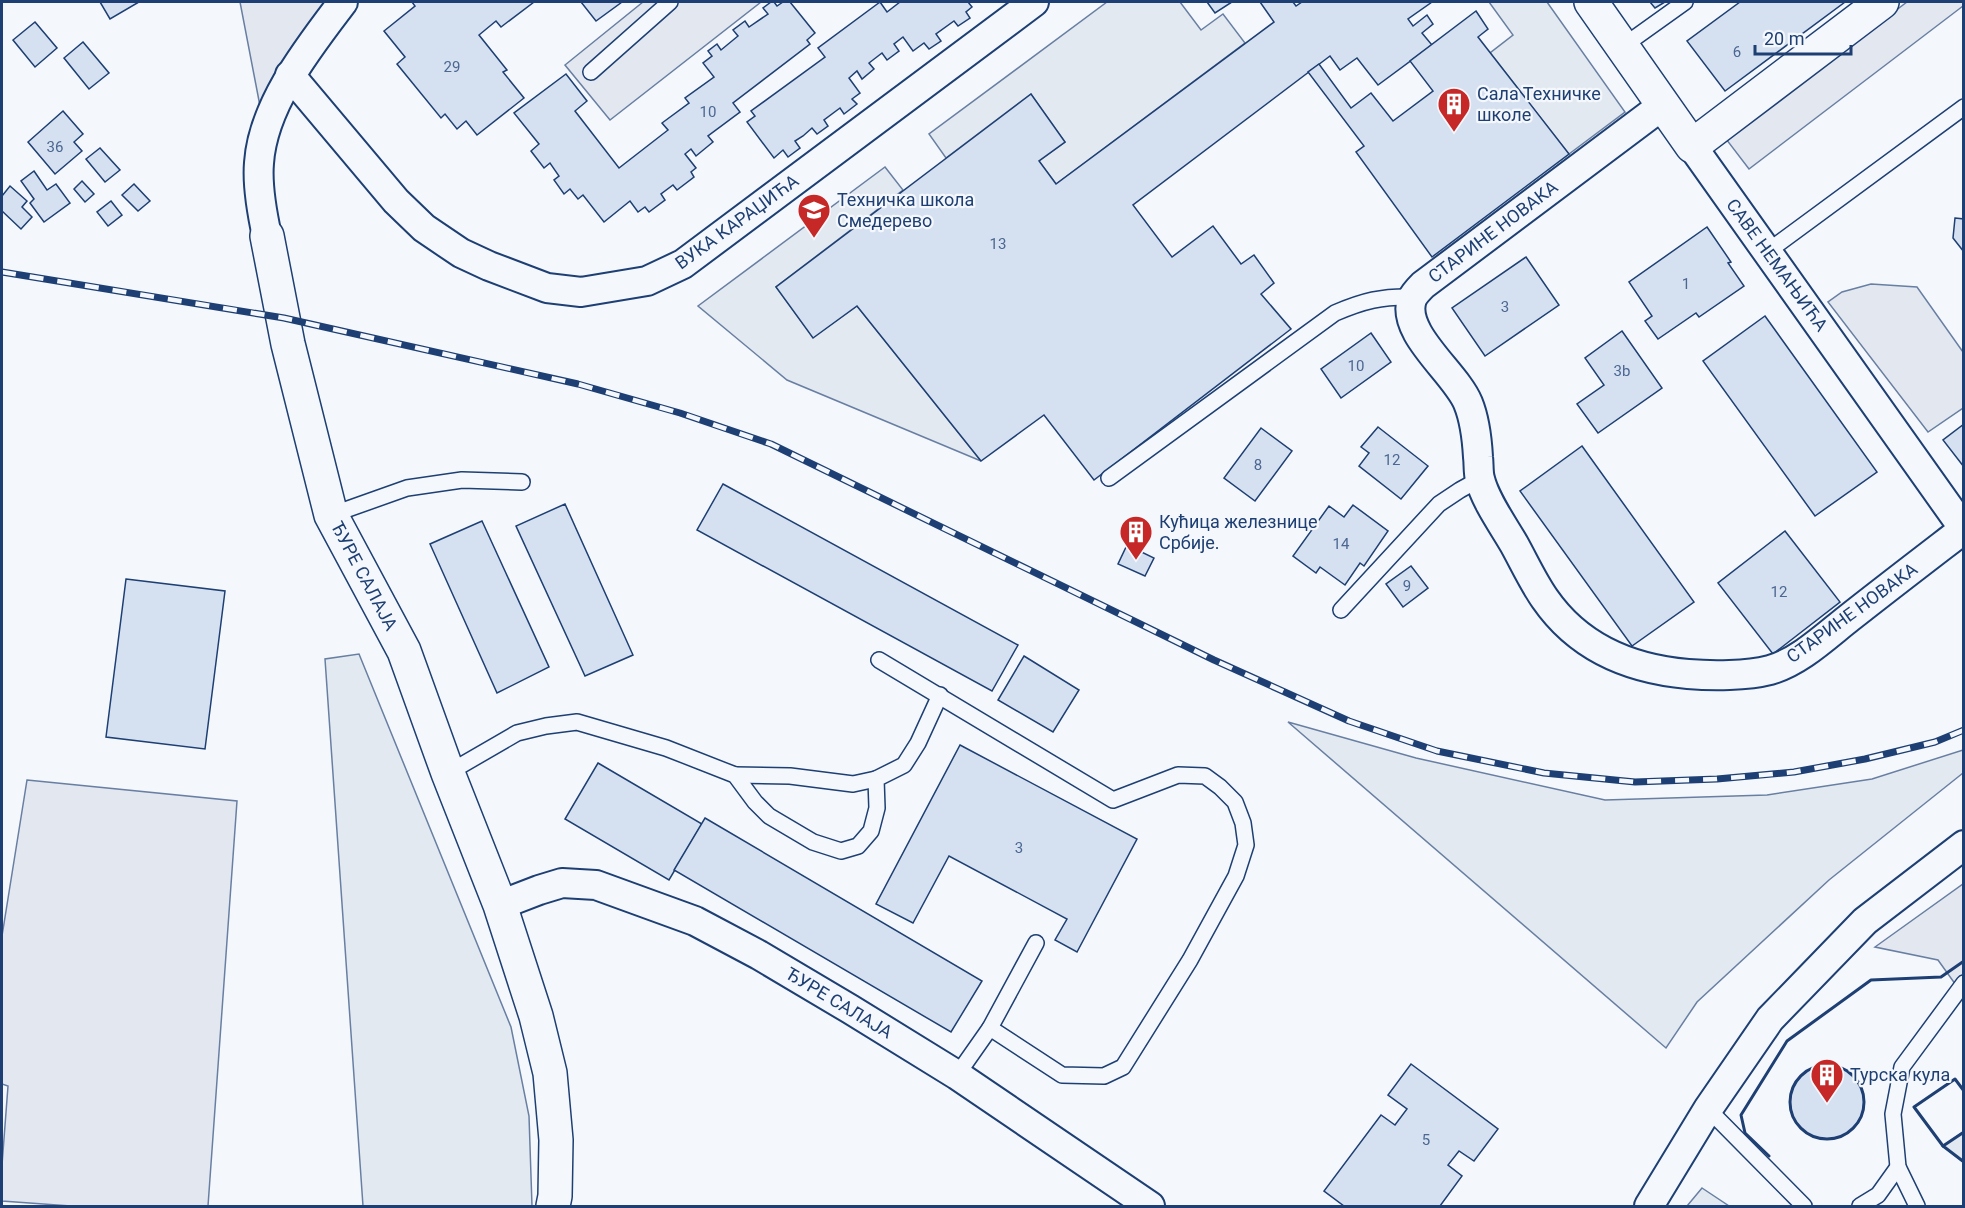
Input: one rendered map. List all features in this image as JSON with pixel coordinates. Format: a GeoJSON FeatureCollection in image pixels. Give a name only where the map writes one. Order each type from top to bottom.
{"type":"FeatureCollection","features":[{"type":"Feature","properties":{"kind":"street"},"geometry":{"type":"LineString","coordinates":[[267,236],[262,212],[259,163],[265,129],[302,55],[343,2]]}},
{"type":"Feature","properties":{"kind":"street","name":"ВУКА КАРАЏИЋА"},"geometry":{"type":"LineString","coordinates":[[290,75],[396,201],[424,228],[461,253],[489,266],[547,288],[581,292],[647,281],[683,264],[1034,2]]}},
{"type":"Feature","properties":{"kind":"street","name":"САВЕ НЕМАЊИЋА"},"geometry":{"type":"LineString","coordinates":[[1591,2],[1964,529]]}},
{"type":"Feature","properties":{"kind":"street"},"geometry":{"type":"LineString","coordinates":[[1692,146],[1882,2]]}},
{"type":"Feature","properties":{"kind":"street","name":"СТАРИНЕ НОВАКА"},"geometry":{"type":"LineString","coordinates":[[1663,105],[1423,285],[1413,297],[1412,319],[1418,335],[1455,381],[1468,402],[1477,437],[1480,479],[1494,509],[1545,599],[1567,624],[1589,643],[1614,658],[1650,669],[1689,674],[1734,674],[1770,670],[1794,659],[1964,529]]}},
{"type":"Feature","properties":{"kind":"street","name":"ЂУРЕ САЛАЈА"},"geometry":{"type":"LineString","coordinates":[[267,236],[288,344],[331,515],[404,651],[448,774],[500,905],[536,1016],[550,1073],[555,1140],[553,1206]]}},
{"type":"Feature","properties":{"kind":"street"},"geometry":{"type":"LineString","coordinates":[[1649,1206],[1708,1109],[1770,1019],[1865,921],[1964,845]]}},
{"type":"Feature","properties":{"kind":"street","name":"ЂУРЕ САЛАЈА"},"geometry":{"type":"LineString","coordinates":[[500,905],[562,883],[596,885],[695,921],[850,1008],[957,1075],[1150,1206]]}},
{"type":"Feature","properties":{"kind":"lane"},"geometry":{"type":"LineString","coordinates":[[591,72],[670,2]]}},
{"type":"Feature","properties":{"kind":"lane"},"geometry":{"type":"LineString","coordinates":[[1622,47],[1685,2]]}},
{"type":"Feature","properties":{"kind":"lane"},"geometry":{"type":"LineString","coordinates":[[1767,252],[1964,107]]}},
{"type":"Feature","properties":{"kind":"lane"},"geometry":{"type":"LineString","coordinates":[[1109,478],[1335,312],[1364,301],[1390,296],[1413,297]]}},
{"type":"Feature","properties":{"kind":"lane"},"geometry":{"type":"LineString","coordinates":[[1341,610],[1439,504],[1480,479]]}},
{"type":"Feature","properties":{"kind":"lane"},"geometry":{"type":"LineString","coordinates":[[331,515],[407,488],[462,480],[522,482]]}},
{"type":"Feature","properties":{"kind":"lane"},"geometry":{"type":"LineString","coordinates":[[879,660],[1113,800],[1178,775],[1205,776],[1235,802],[1243,823],[1246,845],[1236,876],[1190,960],[1123,1067],[1104,1076],[1062,1075],[990,1028]]}},
{"type":"Feature","properties":{"kind":"lane"},"geometry":{"type":"LineString","coordinates":[[448,774],[517,733],[546,726],[577,723],[666,748],[735,775],[790,776],[853,784],[876,779],[904,765],[918,743],[940,695]]}},
{"type":"Feature","properties":{"kind":"lane"},"geometry":{"type":"LineString","coordinates":[[735,775],[755,802],[769,816],[813,842],[841,851],[858,846],[871,831],[877,808],[876,779]]}},
{"type":"Feature","properties":{"kind":"lane"},"geometry":{"type":"LineString","coordinates":[[957,1075],[990,1028],[1035,944]]}},
{"type":"Feature","properties":{"kind":"lane"},"geometry":{"type":"LineString","coordinates":[[1917,1206],[1898,1167],[1893,1114],[1902,1067],[1964,983]]}},
{"type":"Feature","properties":{"kind":"lane"},"geometry":{"type":"LineString","coordinates":[[1708,1109],[1804,1206]]}},
{"type":"Feature","properties":{"kind":"lane"},"geometry":{"type":"LineString","coordinates":[[1860,1206],[1878,1195],[1898,1167]]}},
{"type":"Feature","properties":{"kind":"shaded area"},"geometry":{"type":"Polygon","coordinates":[[[240,2],[331,2],[260,106],[240,2]]]}},
{"type":"Feature","properties":{"kind":"shaded area"},"geometry":{"type":"Polygon","coordinates":[[[643,2],[761,2],[610,120],[565,65],[643,2]]]}},
{"type":"Feature","properties":{"kind":"shaded area"},"geometry":{"type":"Polygon","coordinates":[[[1107,2],[1180,2],[1201,30],[1223,14],[1245,43],[1056,184],[1039,161],[1065,142],[1031,94],[946,158],[929,134],[1107,2]]]}},
{"type":"Feature","properties":{"kind":"shaded area"},"geometry":{"type":"Polygon","coordinates":[[[1489,2],[1547,2],[1625,112],[1569,154],[1490,53],[1513,35],[1489,2]]]}},
{"type":"Feature","properties":{"kind":"shaded area"},"geometry":{"type":"Polygon","coordinates":[[[1907,2],[1963,2],[1963,6],[1749,169],[1726,139],[1907,2]]]}},
{"type":"Feature","properties":{"kind":"shaded area"},"geometry":{"type":"Polygon","coordinates":[[[885,167],[903,190],[776,287],[813,337],[857,306],[981,461],[787,380],[698,306],[885,167]]]}},
{"type":"Feature","properties":{"kind":"shaded area"},"geometry":{"type":"Polygon","coordinates":[[[1871,284],[1917,287],[1963,352],[1963,408],[1928,432],[1828,302],[1842,292],[1871,284]]]}},
{"type":"Feature","properties":{"kind":"shaded area"},"geometry":{"type":"Polygon","coordinates":[[[359,654],[511,1027],[529,1116],[532,1206],[363,1206],[325,659],[359,654]]]}},
{"type":"Feature","properties":{"kind":"shaded area"},"geometry":{"type":"Polygon","coordinates":[[[1288,722],[1416,758],[1605,800],[1767,795],[1872,779],[1963,750],[1963,773],[1829,880],[1697,1002],[1666,1048],[1288,722]]]}},
{"type":"Feature","properties":{"kind":"shaded area"},"geometry":{"type":"Polygon","coordinates":[[[27,780],[237,801],[208,1206],[71,1206],[2,1201],[2,1165],[8,1086],[2,1084],[2,936],[27,780]]]}},
{"type":"Feature","properties":{"kind":"shaded area"},"geometry":{"type":"Polygon","coordinates":[[[1963,884],[1963,995],[1938,960],[1875,947],[1963,884]]]}},
{"type":"Feature","properties":{"kind":"shaded area"},"geometry":{"type":"Polygon","coordinates":[[[1963,1132],[1963,1162],[1943,1146],[1963,1132]]]}},
{"type":"Feature","properties":{"kind":"shaded area"},"geometry":{"type":"Polygon","coordinates":[[[1702,1188],[1729,1206],[1687,1206],[1702,1188]]]}},
{"type":"Feature","properties":{"kind":"building"},"geometry":{"type":"Polygon","coordinates":[[[100,2],[139,2],[110,19],[100,2]]]}},
{"type":"Feature","properties":{"kind":"building"},"geometry":{"type":"Polygon","coordinates":[[[412,2],[534,2],[501,27],[496,21],[479,35],[507,70],[503,72],[524,98],[477,135],[466,121],[457,129],[445,114],[441,118],[397,64],[405,57],[384,31],[415,6],[412,2]]]}},
{"type":"Feature","properties":{"kind":"building"},"geometry":{"type":"Polygon","coordinates":[[[581,2],[622,2],[596,21],[581,2]]]}},
{"type":"Feature","properties":{"kind":"building"},"geometry":{"type":"Polygon","coordinates":[[[771,2],[777,6],[783,2],[790,2],[815,33],[807,40],[810,44],[733,103],[740,112],[708,136],[713,142],[696,156],[691,149],[685,154],[696,168],[691,172],[694,177],[677,190],[673,185],[661,194],[665,200],[649,212],[645,207],[638,212],[630,201],[604,222],[583,195],[578,199],[570,189],[564,194],[554,180],[559,176],[550,163],[544,168],[531,151],[539,144],[514,113],[566,74],[587,101],[575,111],[619,168],[668,130],[662,123],[689,103],[685,98],[714,77],[703,63],[712,56],[708,51],[717,44],[721,50],[738,36],[733,30],[745,21],[749,27],[768,14],[763,8],[771,2]]]}},
{"type":"Feature","properties":{"kind":"building"},"geometry":{"type":"Polygon","coordinates":[[[880,2],[887,12],[900,2],[968,2],[972,7],[966,12],[970,18],[958,26],[954,21],[936,34],[941,41],[929,49],[924,43],[913,51],[903,37],[894,44],[899,51],[887,60],[882,53],[869,63],[874,69],[862,79],[857,71],[849,78],[860,93],[852,99],[857,104],[844,114],[840,108],[824,120],[828,126],[817,134],[812,128],[795,141],[800,148],[788,157],[783,150],[774,158],[747,122],[755,116],[751,111],[825,57],[818,48],[880,2]]]}},
{"type":"Feature","properties":{"kind":"building"},"geometry":{"type":"Polygon","coordinates":[[[1207,2],[1232,2],[1215,13],[1207,2]]]}},
{"type":"Feature","properties":{"kind":"building","name":"Техничка школа Смедерево"},"geometry":{"type":"Polygon","coordinates":[[[1260,2],[1293,2],[1296,6],[1302,2],[1432,2],[1408,19],[1413,26],[1427,15],[1433,24],[1422,33],[1432,45],[1378,85],[1357,58],[1340,70],[1330,56],[1133,205],[1172,257],[1213,226],[1241,264],[1254,255],[1274,283],[1261,294],[1291,329],[1094,480],[1044,415],[981,461],[857,306],[813,338],[776,287],[1031,94],[1065,142],[1039,161],[1056,184],[1274,22],[1260,2]]]}},
{"type":"Feature","properties":{"kind":"building"},"geometry":{"type":"Polygon","coordinates":[[[1650,2],[1665,2],[1655,8],[1650,2]]]}},
{"type":"Feature","properties":{"kind":"building"},"geometry":{"type":"Polygon","coordinates":[[[1740,2],[1845,2],[1725,91],[1687,41],[1740,2]]]}},
{"type":"Feature","properties":{"kind":"building","name":"Сала Техничке школе"},"geometry":{"type":"Polygon","coordinates":[[[1476,11],[1488,29],[1478,37],[1569,154],[1432,257],[1356,152],[1364,146],[1308,72],[1319,64],[1351,108],[1371,93],[1393,121],[1433,91],[1410,61],[1476,11]]]}},
{"type":"Feature","properties":{"kind":"building"},"geometry":{"type":"Polygon","coordinates":[[[35,22],[57,48],[35,67],[13,40],[35,22]]]}},
{"type":"Feature","properties":{"kind":"building"},"geometry":{"type":"Polygon","coordinates":[[[83,42],[109,73],[89,89],[64,58],[83,42]]]}},
{"type":"Feature","properties":{"kind":"building"},"geometry":{"type":"Polygon","coordinates":[[[63,111],[83,134],[74,142],[82,151],[55,174],[28,142],[63,111]]]}},
{"type":"Feature","properties":{"kind":"building"},"geometry":{"type":"Polygon","coordinates":[[[100,148],[120,170],[105,182],[86,159],[100,148]]]}},
{"type":"Feature","properties":{"kind":"building"},"geometry":{"type":"Polygon","coordinates":[[[34,171],[47,190],[56,184],[70,203],[44,222],[30,203],[34,199],[21,181],[34,171]]]}},
{"type":"Feature","properties":{"kind":"building"},"geometry":{"type":"Polygon","coordinates":[[[82,181],[94,194],[85,202],[74,189],[82,181]]]}},
{"type":"Feature","properties":{"kind":"building"},"geometry":{"type":"Polygon","coordinates":[[[134,184],[150,201],[138,211],[122,195],[134,184]]]}},
{"type":"Feature","properties":{"kind":"building"},"geometry":{"type":"Polygon","coordinates":[[[10,186],[27,201],[22,207],[32,217],[21,229],[2,211],[2,196],[10,186]]]}},
{"type":"Feature","properties":{"kind":"building"},"geometry":{"type":"Polygon","coordinates":[[[111,201],[122,215],[108,226],[97,212],[111,201]]]}},
{"type":"Feature","properties":{"kind":"building"},"geometry":{"type":"Polygon","coordinates":[[[1955,218],[1964,219],[1964,252],[1953,238],[1955,218]]]}},
{"type":"Feature","properties":{"kind":"building"},"geometry":{"type":"Polygon","coordinates":[[[1707,227],[1744,286],[1699,317],[1696,313],[1658,339],[1645,321],[1652,316],[1629,282],[1707,227]]]}},
{"type":"Feature","properties":{"kind":"building"},"geometry":{"type":"Polygon","coordinates":[[[1526,257],[1559,305],[1485,356],[1452,308],[1526,257]]]}},
{"type":"Feature","properties":{"kind":"building"},"geometry":{"type":"Polygon","coordinates":[[[1765,316],[1877,472],[1815,516],[1703,361],[1765,316]]]}},
{"type":"Feature","properties":{"kind":"building"},"geometry":{"type":"Polygon","coordinates":[[[1622,331],[1662,388],[1598,433],[1577,404],[1604,385],[1585,358],[1622,331]]]}},
{"type":"Feature","properties":{"kind":"building"},"geometry":{"type":"Polygon","coordinates":[[[1371,333],[1391,362],[1341,398],[1321,369],[1371,333]]]}},
{"type":"Feature","properties":{"kind":"building"},"geometry":{"type":"Polygon","coordinates":[[[1964,424],[1964,467],[1943,440],[1964,424]]]}},
{"type":"Feature","properties":{"kind":"building"},"geometry":{"type":"Polygon","coordinates":[[[1378,427],[1428,466],[1401,499],[1359,466],[1369,453],[1361,447],[1378,427]]]}},
{"type":"Feature","properties":{"kind":"building"},"geometry":{"type":"Polygon","coordinates":[[[1261,428],[1292,451],[1255,501],[1224,478],[1261,428]]]}},
{"type":"Feature","properties":{"kind":"building"},"geometry":{"type":"Polygon","coordinates":[[[1582,446],[1694,602],[1632,646],[1520,491],[1582,446]]]}},
{"type":"Feature","properties":{"kind":"building"},"geometry":{"type":"Polygon","coordinates":[[[723,484],[1018,645],[992,691],[697,530],[723,484]]]}},
{"type":"Feature","properties":{"kind":"building"},"geometry":{"type":"Polygon","coordinates":[[[565,504],[633,655],[585,676],[516,526],[565,504]]]}},
{"type":"Feature","properties":{"kind":"building"},"geometry":{"type":"Polygon","coordinates":[[[1353,505],[1388,531],[1364,566],[1360,563],[1345,585],[1320,567],[1316,573],[1293,556],[1329,506],[1344,517],[1353,505]]]}},
{"type":"Feature","properties":{"kind":"building"},"geometry":{"type":"Polygon","coordinates":[[[482,521],[549,667],[497,693],[430,544],[482,521]]]}},
{"type":"Feature","properties":{"kind":"building"},"geometry":{"type":"Polygon","coordinates":[[[1785,531],[1840,602],[1773,654],[1718,583],[1785,531]]]}},
{"type":"Feature","properties":{"kind":"building","name":"Кућица железнице Србије."},"geometry":{"type":"Polygon","coordinates":[[[1127,545],[1154,558],[1145,576],[1118,564],[1127,545]]]}},
{"type":"Feature","properties":{"kind":"building"},"geometry":{"type":"Polygon","coordinates":[[[1411,566],[1428,588],[1403,607],[1386,584],[1411,566]]]}},
{"type":"Feature","properties":{"kind":"building"},"geometry":{"type":"Polygon","coordinates":[[[126,579],[225,591],[205,749],[106,737],[126,579]]]}},
{"type":"Feature","properties":{"kind":"building"},"geometry":{"type":"Polygon","coordinates":[[[1024,656],[1079,690],[1053,732],[998,700],[1024,656]]]}},
{"type":"Feature","properties":{"kind":"building"},"geometry":{"type":"Polygon","coordinates":[[[960,745],[1137,839],[1077,952],[1055,940],[1067,919],[949,856],[913,923],[876,904],[960,745]]]}},
{"type":"Feature","properties":{"kind":"building"},"geometry":{"type":"Polygon","coordinates":[[[598,763],[702,824],[669,880],[565,819],[598,763]]]}},
{"type":"Feature","properties":{"kind":"building"},"geometry":{"type":"Polygon","coordinates":[[[705,818],[982,981],[951,1032],[674,870],[705,818]]]}},
{"type":"Feature","properties":{"kind":"building"},"geometry":{"type":"Polygon","coordinates":[[[1411,1064],[1498,1129],[1474,1161],[1459,1151],[1448,1165],[1462,1176],[1440,1206],[1344,1206],[1324,1191],[1381,1115],[1395,1125],[1407,1109],[1388,1095],[1411,1064]]]}},
{"type":"Feature","properties":{"kind":"building","name":"Турска кула"},"geometry":{"type":"Polygon","coordinates":[[[1827,1065],[1848,1071],[1858,1081],[1864,1102],[1858,1123],[1848,1133],[1827,1139],[1806,1133],[1796,1123],[1790,1102],[1796,1081],[1806,1071],[1827,1065]]]}},
{"type":"Feature","properties":{"kind":"railway"},"geometry":{"type":"LineString","coordinates":[[2,272],[284,318],[578,384],[680,413],[771,444],[1214,660],[1349,721],[1437,751],[1544,773],[1635,782],[1717,779],[1794,772],[1865,759],[1935,742],[1964,730]]}},
{"type":"Feature","properties":{"kind":"wall"},"geometry":{"type":"LineString","coordinates":[[1769,1156],[1745,1133],[1741,1115],[1787,1041],[1871,980],[1941,977],[1964,961]]}},
{"type":"Feature","properties":{"kind":"wall"},"geometry":{"type":"LineString","coordinates":[[1827,1065],[1848,1071],[1858,1081],[1864,1102],[1858,1123],[1848,1133],[1827,1139],[1806,1133],[1796,1123],[1790,1102],[1796,1081],[1806,1071],[1827,1065]]}},
{"type":"Feature","properties":{"kind":"wall"},"geometry":{"type":"LineString","coordinates":[[1943,1146],[1914,1107],[1955,1079],[1964,1091]]}},
{"type":"Feature","properties":{"kind":"wall"},"geometry":{"type":"LineString","coordinates":[[1964,1132],[1943,1146],[1964,1162]]}},
{"type":"Feature","properties":{"kind":"place","name":"Сала Техничке школе"},"geometry":{"type":"Point","coordinates":[1454,133]}},
{"type":"Feature","properties":{"kind":"place","name":"Техничка школа Смедерево"},"geometry":{"type":"Point","coordinates":[814,239]}},
{"type":"Feature","properties":{"kind":"place","name":"Кућица железнице Србије."},"geometry":{"type":"Point","coordinates":[1136,561]}},
{"type":"Feature","properties":{"kind":"place","name":"Турска кула"},"geometry":{"type":"Point","coordinates":[1827,1104]}}]}
